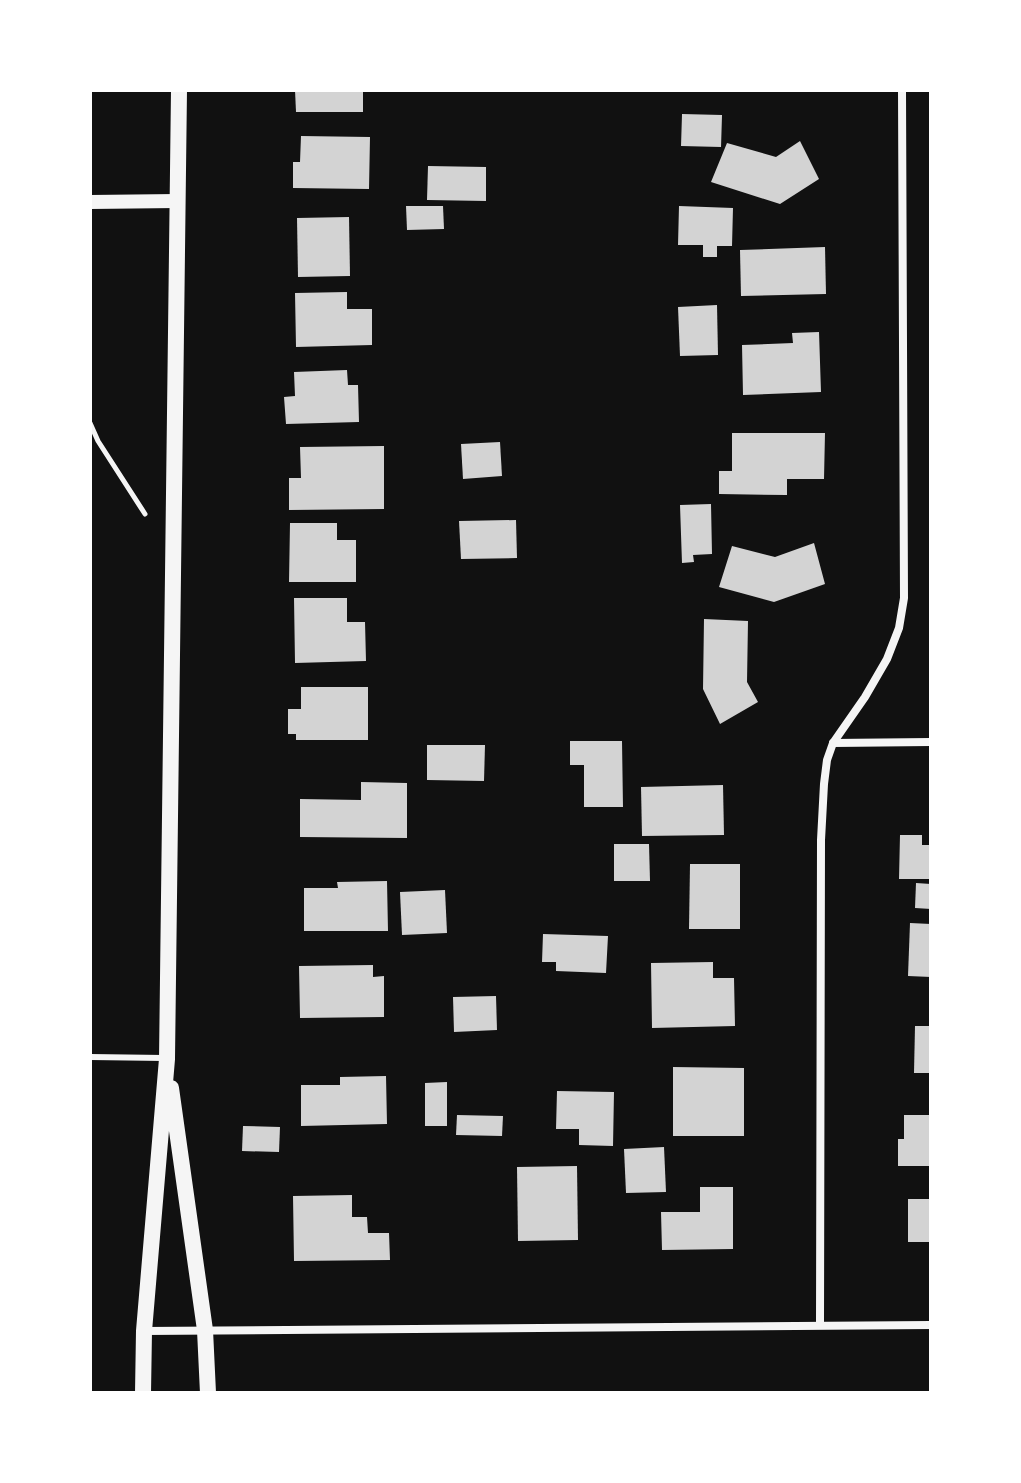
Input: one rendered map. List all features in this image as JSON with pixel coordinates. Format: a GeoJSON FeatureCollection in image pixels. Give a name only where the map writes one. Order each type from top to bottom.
{"type":"FeatureCollection","features":[{"type":"Feature","properties":{"kind":"main road"},"geometry":{"type":"LineString","coordinates":[[143,1393],[144,1331],[167,1059],[179,90]]}},
{"type":"Feature","properties":{"kind":"main road"},"geometry":{"type":"LineString","coordinates":[[167,1059],[205,1330],[208,1393]]}},
{"type":"Feature","properties":{"kind":"street"},"geometry":{"type":"LineString","coordinates":[[820,1325],[821,840],[824,784],[833,743],[887,659],[899,628],[904,598],[902,90]]}},
{"type":"Feature","properties":{"kind":"street"},"geometry":{"type":"LineString","coordinates":[[90,202],[177,201]]}},
{"type":"Feature","properties":{"kind":"street"},"geometry":{"type":"LineString","coordinates":[[833,743],[931,742]]}},
{"type":"Feature","properties":{"kind":"street"},"geometry":{"type":"LineString","coordinates":[[144,1331],[931,1325]]}},
{"type":"Feature","properties":{"kind":"lane"},"geometry":{"type":"LineString","coordinates":[[90,1057],[167,1059]]}},
{"type":"Feature","properties":{"kind":"path"},"geometry":{"type":"LineString","coordinates":[[90,423],[98,441],[172,558]]}},
{"type":"Feature","properties":{"kind":"building"},"geometry":{"type":"Polygon","coordinates":[[[295,90],[363,90],[363,112],[296,112],[295,90]]]}},
{"type":"Feature","properties":{"kind":"building"},"geometry":{"type":"Polygon","coordinates":[[[682,114],[722,115],[721,147],[681,146],[682,114]]]}},
{"type":"Feature","properties":{"kind":"building"},"geometry":{"type":"Polygon","coordinates":[[[301,136],[370,137],[369,189],[293,188],[293,162],[300,162],[301,136]]]}},
{"type":"Feature","properties":{"kind":"building"},"geometry":{"type":"Polygon","coordinates":[[[800,141],[819,179],[780,204],[711,182],[727,143],[776,157],[800,141]]]}},
{"type":"Feature","properties":{"kind":"building"},"geometry":{"type":"Polygon","coordinates":[[[428,166],[486,167],[486,201],[427,200],[428,166]]]}},
{"type":"Feature","properties":{"kind":"building"},"geometry":{"type":"Polygon","coordinates":[[[406,206],[443,206],[444,229],[407,230],[406,206]]]}},
{"type":"Feature","properties":{"kind":"building"},"geometry":{"type":"Polygon","coordinates":[[[679,206],[733,208],[732,246],[717,246],[717,257],[703,257],[703,245],[678,245],[679,206]]]}},
{"type":"Feature","properties":{"kind":"building"},"geometry":{"type":"Polygon","coordinates":[[[349,217],[350,276],[298,277],[297,218],[349,217]]]}},
{"type":"Feature","properties":{"kind":"building"},"geometry":{"type":"Polygon","coordinates":[[[825,247],[826,294],[741,296],[740,250],[825,247]]]}},
{"type":"Feature","properties":{"kind":"building"},"geometry":{"type":"Polygon","coordinates":[[[347,292],[347,309],[372,309],[372,345],[296,347],[295,293],[347,292]]]}},
{"type":"Feature","properties":{"kind":"building"},"geometry":{"type":"Polygon","coordinates":[[[717,305],[718,355],[680,356],[678,307],[717,305]]]}},
{"type":"Feature","properties":{"kind":"building"},"geometry":{"type":"Polygon","coordinates":[[[819,332],[821,392],[743,395],[742,345],[793,343],[792,333],[819,332]]]}},
{"type":"Feature","properties":{"kind":"building"},"geometry":{"type":"Polygon","coordinates":[[[347,370],[348,385],[358,385],[359,422],[286,424],[284,397],[295,396],[294,372],[347,370]]]}},
{"type":"Feature","properties":{"kind":"building"},"geometry":{"type":"Polygon","coordinates":[[[732,433],[825,433],[824,479],[787,479],[787,495],[719,494],[719,471],[732,471],[732,433]]]}},
{"type":"Feature","properties":{"kind":"building"},"geometry":{"type":"Polygon","coordinates":[[[500,442],[502,476],[463,479],[461,444],[500,442]]]}},
{"type":"Feature","properties":{"kind":"building"},"geometry":{"type":"Polygon","coordinates":[[[384,446],[384,509],[289,510],[289,478],[301,478],[300,447],[384,446]]]}},
{"type":"Feature","properties":{"kind":"building"},"geometry":{"type":"Polygon","coordinates":[[[711,504],[712,554],[693,555],[694,562],[682,563],[680,505],[711,504]]]}},
{"type":"Feature","properties":{"kind":"building"},"geometry":{"type":"Polygon","coordinates":[[[516,520],[517,558],[461,559],[459,521],[516,520]]]}},
{"type":"Feature","properties":{"kind":"building"},"geometry":{"type":"Polygon","coordinates":[[[290,523],[337,523],[337,540],[356,540],[356,582],[289,582],[290,523]]]}},
{"type":"Feature","properties":{"kind":"building"},"geometry":{"type":"Polygon","coordinates":[[[814,543],[825,584],[774,602],[719,587],[732,546],[775,557],[814,543]]]}},
{"type":"Feature","properties":{"kind":"building"},"geometry":{"type":"Polygon","coordinates":[[[294,598],[347,598],[347,622],[365,622],[366,661],[295,663],[294,598]]]}},
{"type":"Feature","properties":{"kind":"building"},"geometry":{"type":"Polygon","coordinates":[[[704,619],[748,621],[747,682],[758,702],[720,724],[703,689],[704,619]]]}},
{"type":"Feature","properties":{"kind":"building"},"geometry":{"type":"Polygon","coordinates":[[[301,687],[368,687],[368,740],[296,740],[296,734],[288,734],[288,709],[301,709],[301,687]]]}},
{"type":"Feature","properties":{"kind":"building"},"geometry":{"type":"Polygon","coordinates":[[[570,741],[622,741],[623,807],[584,807],[584,765],[570,765],[570,741]]]}},
{"type":"Feature","properties":{"kind":"building"},"geometry":{"type":"Polygon","coordinates":[[[427,745],[485,745],[484,781],[427,780],[427,745]]]}},
{"type":"Feature","properties":{"kind":"building"},"geometry":{"type":"Polygon","coordinates":[[[361,782],[407,783],[407,838],[300,837],[300,799],[361,800],[361,782]]]}},
{"type":"Feature","properties":{"kind":"building"},"geometry":{"type":"Polygon","coordinates":[[[723,785],[724,835],[642,836],[641,787],[723,785]]]}},
{"type":"Feature","properties":{"kind":"building"},"geometry":{"type":"Polygon","coordinates":[[[900,835],[922,835],[922,845],[931,845],[931,879],[899,879],[900,835]]]}},
{"type":"Feature","properties":{"kind":"building"},"geometry":{"type":"Polygon","coordinates":[[[614,844],[649,844],[650,881],[614,881],[614,844]]]}},
{"type":"Feature","properties":{"kind":"building"},"geometry":{"type":"Polygon","coordinates":[[[690,864],[740,864],[740,929],[689,929],[690,864]]]}},
{"type":"Feature","properties":{"kind":"building"},"geometry":{"type":"Polygon","coordinates":[[[387,881],[388,931],[304,931],[304,888],[338,888],[337,882],[387,881]]]}},
{"type":"Feature","properties":{"kind":"building"},"geometry":{"type":"Polygon","coordinates":[[[916,883],[931,884],[931,909],[915,908],[916,883]]]}},
{"type":"Feature","properties":{"kind":"building"},"geometry":{"type":"Polygon","coordinates":[[[445,890],[447,933],[402,935],[400,892],[445,890]]]}},
{"type":"Feature","properties":{"kind":"building"},"geometry":{"type":"Polygon","coordinates":[[[910,923],[931,924],[931,977],[908,976],[910,923]]]}},
{"type":"Feature","properties":{"kind":"building"},"geometry":{"type":"Polygon","coordinates":[[[543,934],[608,936],[606,973],[556,971],[556,962],[542,962],[543,934]]]}},
{"type":"Feature","properties":{"kind":"building"},"geometry":{"type":"Polygon","coordinates":[[[713,962],[713,978],[734,978],[735,1026],[652,1028],[651,963],[713,962]]]}},
{"type":"Feature","properties":{"kind":"building"},"geometry":{"type":"Polygon","coordinates":[[[373,965],[373,977],[384,976],[384,1017],[300,1018],[299,966],[373,965]]]}},
{"type":"Feature","properties":{"kind":"building"},"geometry":{"type":"Polygon","coordinates":[[[496,996],[497,1030],[454,1032],[453,997],[496,996]]]}},
{"type":"Feature","properties":{"kind":"building"},"geometry":{"type":"Polygon","coordinates":[[[915,1026],[931,1026],[931,1073],[914,1073],[915,1026]]]}},
{"type":"Feature","properties":{"kind":"building"},"geometry":{"type":"Polygon","coordinates":[[[673,1067],[744,1068],[744,1136],[673,1136],[673,1067]]]}},
{"type":"Feature","properties":{"kind":"building"},"geometry":{"type":"Polygon","coordinates":[[[386,1076],[387,1124],[301,1126],[301,1085],[340,1085],[340,1077],[386,1076]]]}},
{"type":"Feature","properties":{"kind":"building"},"geometry":{"type":"Polygon","coordinates":[[[447,1082],[447,1126],[425,1126],[425,1083],[447,1082]]]}},
{"type":"Feature","properties":{"kind":"building"},"geometry":{"type":"Polygon","coordinates":[[[557,1091],[614,1092],[613,1146],[579,1145],[579,1129],[556,1129],[557,1091]]]}},
{"type":"Feature","properties":{"kind":"building"},"geometry":{"type":"Polygon","coordinates":[[[457,1115],[503,1116],[502,1136],[456,1135],[457,1115]]]}},
{"type":"Feature","properties":{"kind":"building"},"geometry":{"type":"Polygon","coordinates":[[[904,1115],[931,1115],[931,1166],[898,1166],[898,1139],[904,1139],[904,1115]]]}},
{"type":"Feature","properties":{"kind":"building"},"geometry":{"type":"Polygon","coordinates":[[[243,1126],[280,1127],[279,1152],[242,1151],[243,1126]]]}},
{"type":"Feature","properties":{"kind":"building"},"geometry":{"type":"Polygon","coordinates":[[[664,1147],[666,1192],[626,1193],[624,1149],[664,1147]]]}},
{"type":"Feature","properties":{"kind":"building"},"geometry":{"type":"Polygon","coordinates":[[[577,1166],[578,1240],[518,1241],[517,1167],[577,1166]]]}},
{"type":"Feature","properties":{"kind":"building"},"geometry":{"type":"Polygon","coordinates":[[[700,1187],[733,1187],[733,1249],[662,1250],[661,1212],[700,1212],[700,1187]]]}},
{"type":"Feature","properties":{"kind":"building"},"geometry":{"type":"Polygon","coordinates":[[[352,1195],[352,1217],[367,1217],[368,1233],[389,1233],[390,1260],[294,1261],[293,1196],[352,1195]]]}},
{"type":"Feature","properties":{"kind":"building"},"geometry":{"type":"Polygon","coordinates":[[[908,1199],[931,1199],[931,1242],[908,1242],[908,1199]]]}}]}
